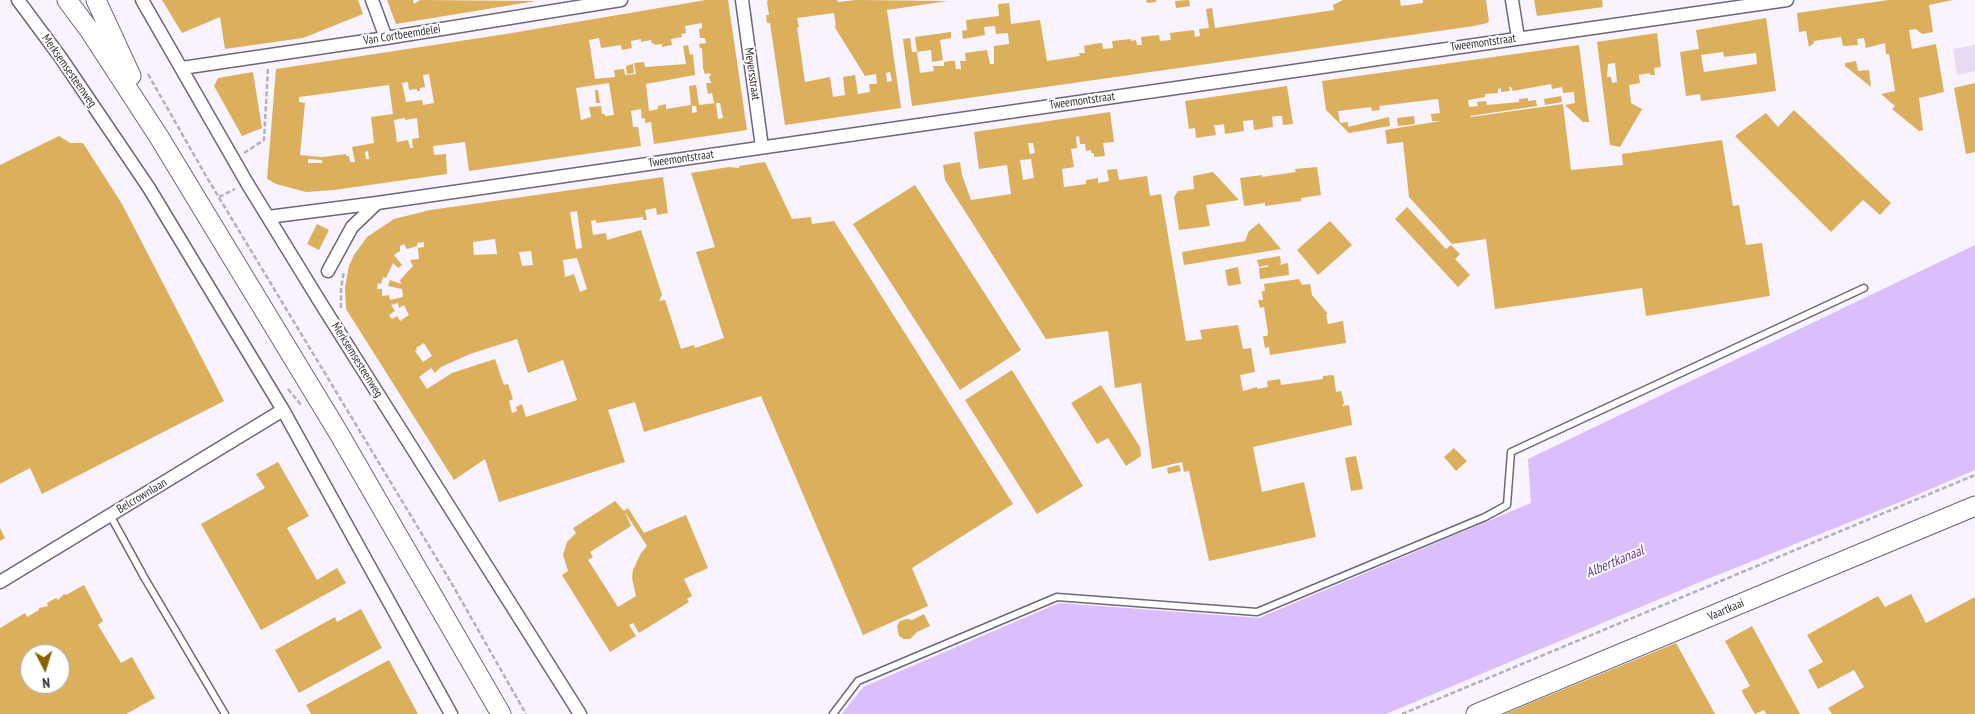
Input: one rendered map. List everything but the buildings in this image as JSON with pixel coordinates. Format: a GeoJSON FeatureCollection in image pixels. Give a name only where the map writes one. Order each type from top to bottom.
{"type":"FeatureCollection","features":[{"type":"Feature","properties":{"kind":"main road"},"geometry":{"type":"LineString","coordinates":[[67,0],[90,31],[159,137],[338,432],[501,714]]}},
{"type":"Feature","properties":{"kind":"main road"},"geometry":{"type":"LineString","coordinates":[[96,0],[159,137]]}},
{"type":"Feature","properties":{"kind":"main road","name":"Vaartkaai"},"geometry":{"type":"LineString","coordinates":[[1476,714],[1975,506]]}},
{"type":"Feature","properties":{"kind":"street","name":"Merksemsesteenweg"},"geometry":{"type":"LineString","coordinates":[[18,0],[61,58],[149,188],[283,410],[452,714]]}},
{"type":"Feature","properties":{"kind":"street","name":"Merksemsesteenweg"},"geometry":{"type":"LineString","coordinates":[[142,0],[268,217],[580,714]]}},
{"type":"Feature","properties":{"kind":"street"},"geometry":{"type":"LineString","coordinates":[[372,0],[386,38]]}},
{"type":"Feature","properties":{"kind":"street","name":"Van Cortbeemdelei"},"geometry":{"type":"LineString","coordinates":[[182,68],[386,38],[621,0]]}},
{"type":"Feature","properties":{"kind":"street","name":"Meyersstraat"},"geometry":{"type":"LineString","coordinates":[[742,0],[762,147]]}},
{"type":"Feature","properties":{"kind":"street"},"geometry":{"type":"LineString","coordinates":[[1512,0],[1518,38]]}},
{"type":"Feature","properties":{"kind":"street","name":"Tweemontstraat"},"geometry":{"type":"LineString","coordinates":[[268,217],[377,204],[1787,0]]}},
{"type":"Feature","properties":{"kind":"street"},"geometry":{"type":"LineString","coordinates":[[328,271],[352,226],[377,204]]}},
{"type":"Feature","properties":{"kind":"street","name":"Belcrownlaan"},"geometry":{"type":"LineString","coordinates":[[0,582],[283,410]]}},
{"type":"Feature","properties":{"kind":"lane"},"geometry":{"type":"LineString","coordinates":[[832,714],[858,681],[1057,597],[1257,612],[1485,517],[1507,505],[1511,452],[1864,288]]}},
{"type":"Feature","properties":{"kind":"lane"},"geometry":{"type":"LineString","coordinates":[[110,515],[144,577],[225,714]]}},
{"type":"Feature","properties":{"kind":"path"},"geometry":{"type":"LineString","coordinates":[[249,150],[264,140],[268,56]]}},
{"type":"Feature","properties":{"kind":"path"},"geometry":{"type":"LineString","coordinates":[[147,72],[219,198],[452,584],[526,714]]}},
{"type":"Feature","properties":{"kind":"path"},"geometry":{"type":"LineString","coordinates":[[219,198],[234,189]]}},
{"type":"Feature","properties":{"kind":"path"},"geometry":{"type":"LineString","coordinates":[[338,331],[341,288],[346,265],[342,246]]}},
{"type":"Feature","properties":{"kind":"path"},"geometry":{"type":"LineString","coordinates":[[1402,714],[1975,474]]}},
{"type":"Feature","properties":{"kind":"shaded area"},"geometry":{"type":"Polygon","coordinates":[[[1975,45],[1975,71],[1957,75],[1953,49],[1975,45]]]}},
{"type":"Feature","properties":{"kind":"water","name":"Albertkanaal"},"geometry":{"type":"Polygon","coordinates":[[[1975,245],[1975,470],[1900,502],[1700,582],[1386,714],[842,714],[863,687],[1059,603],[1259,618],[1531,503],[1528,459],[1975,245]]]}}]}
